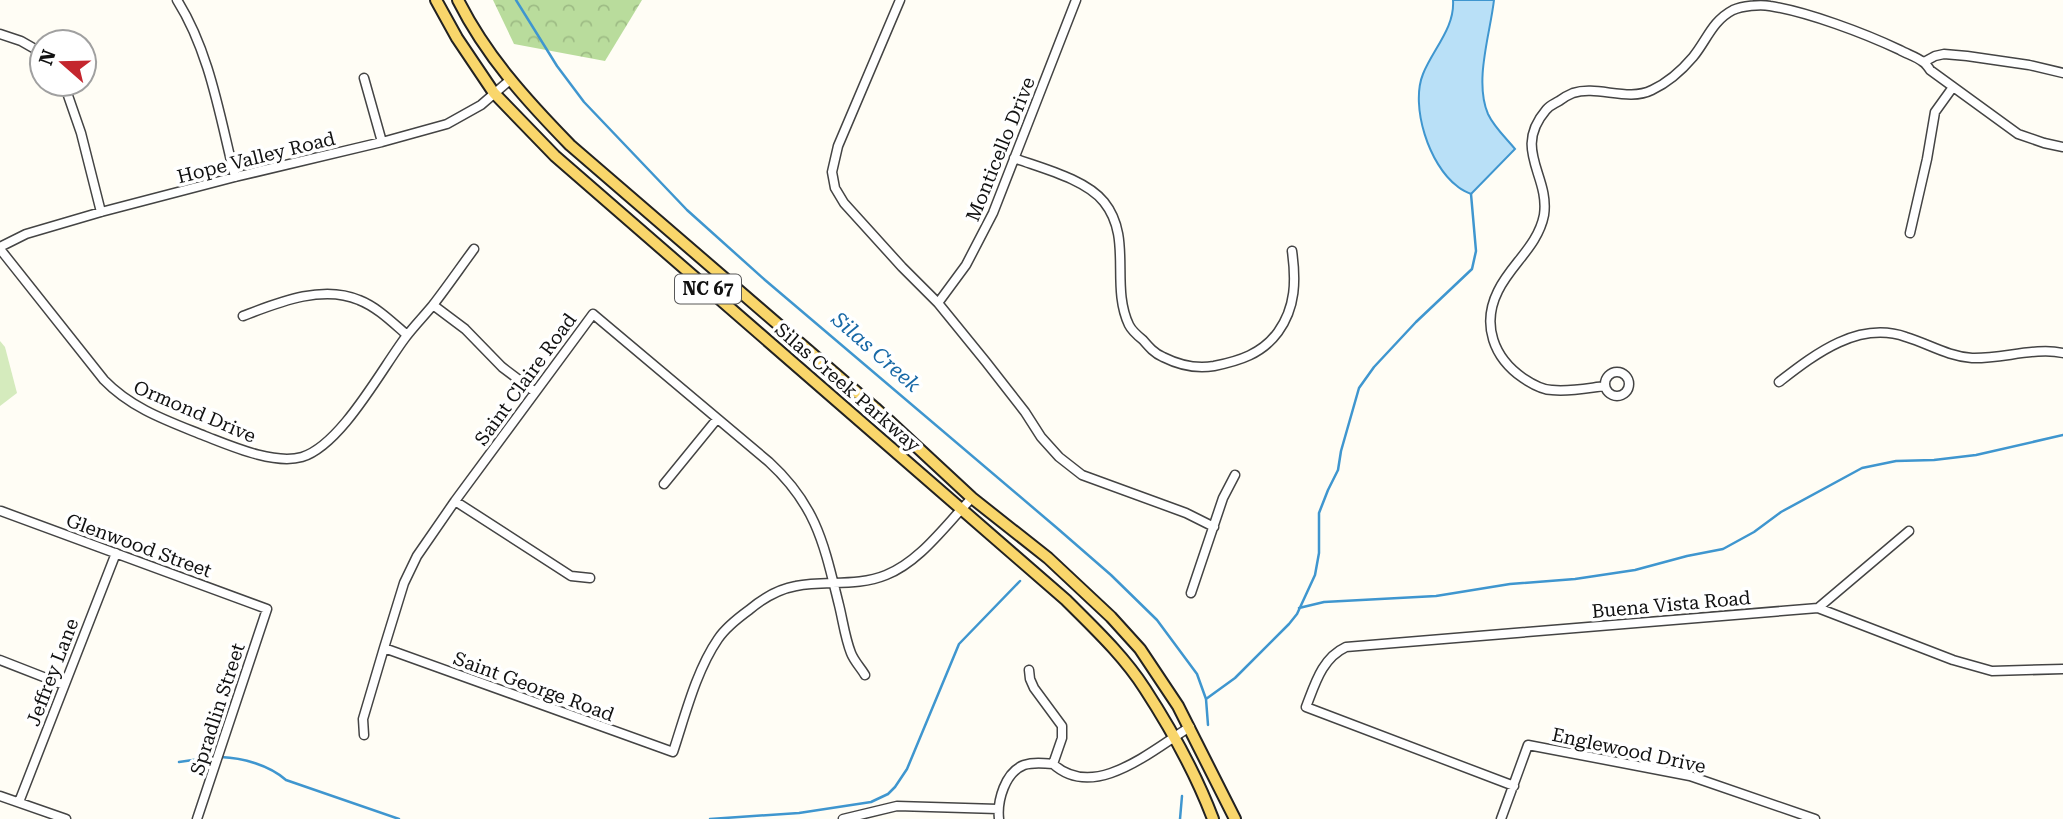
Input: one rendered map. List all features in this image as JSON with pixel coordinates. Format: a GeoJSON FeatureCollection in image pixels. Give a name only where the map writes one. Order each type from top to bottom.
{"type":"FeatureCollection","features":[{"type":"Feature","properties":{"kind":"main road","name":"Silas Creek Parkway"},"geometry":{"type":"LineString","coordinates":[[436,0],[457,38],[494,93],[555,156],[1066,600],[1107,640],[1145,688],[1202,790],[1213,819]]}},
{"type":"Feature","properties":{"kind":"main road","name":"Silas Creek Parkway"},"geometry":{"type":"LineString","coordinates":[[458,0],[486,47],[542,117],[591,163],[875,408],[972,498],[1048,558],[1111,617],[1140,649],[1178,706],[1235,819]]}},
{"type":"Feature","properties":{"kind":"street"},"geometry":{"type":"LineString","coordinates":[[177,0],[203,56],[236,177]]}},
{"type":"Feature","properties":{"kind":"street"},"geometry":{"type":"LineString","coordinates":[[900,0],[838,146],[832,172],[835,188],[844,203],[938,303],[1059,457],[1083,475],[1186,513],[1214,527]]}},
{"type":"Feature","properties":{"kind":"street","name":"Monticello Drive"},"geometry":{"type":"LineString","coordinates":[[938,303],[966,265],[993,213],[1076,0]]}},
{"type":"Feature","properties":{"kind":"street"},"geometry":{"type":"LineString","coordinates":[[1605,386],[1551,391],[1533,385],[1511,370],[1498,354],[1491,334],[1491,313],[1496,294],[1505,277],[1539,232],[1544,213],[1544,196],[1534,162],[1531,139],[1537,121],[1549,106],[1574,93],[1618,94],[1650,91],[1670,79],[1692,58],[1717,20],[1736,8],[1767,5],[1800,13],[1884,43],[1924,62],[1930,70],[2018,134],[2063,147]]}},
{"type":"Feature","properties":{"kind":"street"},"geometry":{"type":"LineString","coordinates":[[0,34],[28,45]]}},
{"type":"Feature","properties":{"kind":"street"},"geometry":{"type":"LineString","coordinates":[[1924,62],[1944,54],[2029,65],[2063,73]]}},
{"type":"Feature","properties":{"kind":"street"},"geometry":{"type":"LineString","coordinates":[[364,78],[382,142]]}},
{"type":"Feature","properties":{"kind":"street","name":"Hope Valley Road"},"geometry":{"type":"LineString","coordinates":[[0,248],[26,234],[101,212],[447,124],[481,105],[510,80]]}},
{"type":"Feature","properties":{"kind":"street"},"geometry":{"type":"LineString","coordinates":[[1910,233],[1935,112],[1953,87]]}},
{"type":"Feature","properties":{"kind":"street"},"geometry":{"type":"LineString","coordinates":[[69,98],[81,133],[101,212]]}},
{"type":"Feature","properties":{"kind":"street"},"geometry":{"type":"LineString","coordinates":[[1014,158],[1085,186],[1104,201],[1116,222],[1121,250],[1121,301],[1129,327],[1156,354],[1172,361],[1201,368],[1233,362],[1259,351],[1275,336],[1287,319],[1295,291],[1292,251]]}},
{"type":"Feature","properties":{"kind":"street","name":"Ormond Drive"},"geometry":{"type":"LineString","coordinates":[[0,248],[117,394],[144,410],[229,445],[285,459],[304,456],[330,440],[474,249]]}},
{"type":"Feature","properties":{"kind":"street"},"geometry":{"type":"LineString","coordinates":[[243,316],[279,303],[310,296],[345,295],[367,303],[407,335]]}},
{"type":"Feature","properties":{"kind":"street"},"geometry":{"type":"LineString","coordinates":[[433,305],[465,329],[502,367],[535,392]]}},
{"type":"Feature","properties":{"kind":"street","name":"Saint Claire Road"},"geometry":{"type":"LineString","coordinates":[[364,735],[363,719],[404,583],[413,565],[455,500],[593,314],[769,462],[798,493],[817,527],[851,655],[865,675]]}},
{"type":"Feature","properties":{"kind":"street"},"geometry":{"type":"LineString","coordinates":[[1780,382],[1827,347],[1872,334],[1904,336],[1943,353],[1969,358],[2046,351],[2063,353]]}},
{"type":"Feature","properties":{"kind":"street"},"geometry":{"type":"LineString","coordinates":[[664,484],[717,419]]}},
{"type":"Feature","properties":{"kind":"street"},"geometry":{"type":"LineString","coordinates":[[1191,593],[1223,498],[1235,475]]}},
{"type":"Feature","properties":{"kind":"street"},"geometry":{"type":"LineString","coordinates":[[833,584],[885,576],[905,565],[923,550],[972,498]]}},
{"type":"Feature","properties":{"kind":"street"},"geometry":{"type":"LineString","coordinates":[[455,500],[571,576],[590,578]]}},
{"type":"Feature","properties":{"kind":"street","name":"Glenwood Street"},"geometry":{"type":"LineString","coordinates":[[1,511],[267,609]]}},
{"type":"Feature","properties":{"kind":"street"},"geometry":{"type":"LineString","coordinates":[[1818,608],[1909,531]]}},
{"type":"Feature","properties":{"kind":"street","name":"Jeffrey Lane"},"geometry":{"type":"LineString","coordinates":[[19,802],[116,553]]}},
{"type":"Feature","properties":{"kind":"street","name":"Saint George Road"},"geometry":{"type":"LineString","coordinates":[[384,648],[673,752],[710,653],[726,630],[755,604],[783,590],[806,584],[833,584]]}},
{"type":"Feature","properties":{"kind":"street","name":"Buena Vista Road"},"geometry":{"type":"LineString","coordinates":[[1514,786],[1306,707],[1325,664],[1346,647],[1818,608],[1953,660],[1992,671],[2063,669]]}},
{"type":"Feature","properties":{"kind":"street","name":"Spradlin Street"},"geometry":{"type":"LineString","coordinates":[[198,819],[267,609]]}},
{"type":"Feature","properties":{"kind":"street"},"geometry":{"type":"LineString","coordinates":[[0,660],[64,685]]}},
{"type":"Feature","properties":{"kind":"street"},"geometry":{"type":"LineString","coordinates":[[1029,670],[1034,688],[1062,726],[1062,738],[1053,764]]}},
{"type":"Feature","properties":{"kind":"street"},"geometry":{"type":"LineString","coordinates":[[999,819],[998,809],[1008,780],[1018,768],[1033,763],[1053,764],[1062,772],[1093,777],[1105,775],[1123,769],[1190,727]]}},
{"type":"Feature","properties":{"kind":"street","name":"Englewood Drive"},"geometry":{"type":"LineString","coordinates":[[1514,786],[1528,745],[1690,776],[1815,819]]}},
{"type":"Feature","properties":{"kind":"street"},"geometry":{"type":"LineString","coordinates":[[1501,819],[1514,786]]}},
{"type":"Feature","properties":{"kind":"street"},"geometry":{"type":"LineString","coordinates":[[0,796],[66,819]]}},
{"type":"Feature","properties":{"kind":"street"},"geometry":{"type":"LineString","coordinates":[[843,819],[897,806],[998,809]]}},
{"type":"Feature","properties":{"kind":"green space"},"geometry":{"type":"Polygon","coordinates":[[[493,0],[642,0],[605,61],[514,44],[493,0]]]}},
{"type":"Feature","properties":{"kind":"green space"},"geometry":{"type":"Polygon","coordinates":[[[0,341],[5,347],[17,393],[0,406],[0,341]]]}},
{"type":"Feature","properties":{"kind":"water"},"geometry":{"type":"Polygon","coordinates":[[[1453,0],[1494,0],[1482,87],[1488,114],[1515,149],[1471,194],[1457,186],[1438,164],[1425,134],[1419,102],[1423,74],[1451,20],[1453,0]]]}},
{"type":"Feature","properties":{"kind":"waterway","name":"Silas Creek"},"geometry":{"type":"LineString","coordinates":[[516,0],[557,66],[584,102],[687,210],[765,280],[1111,575],[1157,620],[1197,674],[1206,699],[1208,725]]}},
{"type":"Feature","properties":{"kind":"waterway"},"geometry":{"type":"LineString","coordinates":[[1206,699],[1235,678],[1297,614],[1315,575],[1319,553],[1319,513],[1338,470],[1359,388],[1374,367],[1416,322],[1472,269],[1476,251],[1471,194]]}},
{"type":"Feature","properties":{"kind":"waterway"},"geometry":{"type":"LineString","coordinates":[[1299,608],[1324,602],[1436,596],[1510,584],[1575,579],[1635,570],[1723,549],[1754,532],[1781,512],[1862,468],[1896,461],[1976,455],[2063,435]]}},
{"type":"Feature","properties":{"kind":"waterway"},"geometry":{"type":"LineString","coordinates":[[710,819],[799,813],[871,802],[888,794],[907,769],[959,644],[1020,581]]}},
{"type":"Feature","properties":{"kind":"waterway"},"geometry":{"type":"LineString","coordinates":[[179,762],[214,757]]}},
{"type":"Feature","properties":{"kind":"waterway"},"geometry":{"type":"LineString","coordinates":[[221,757],[255,763],[286,780],[399,819]]}},
{"type":"Feature","properties":{"kind":"waterway","name":"Silas Creek"},"geometry":{"type":"LineString","coordinates":[[1180,819],[1182,796]]}}]}
